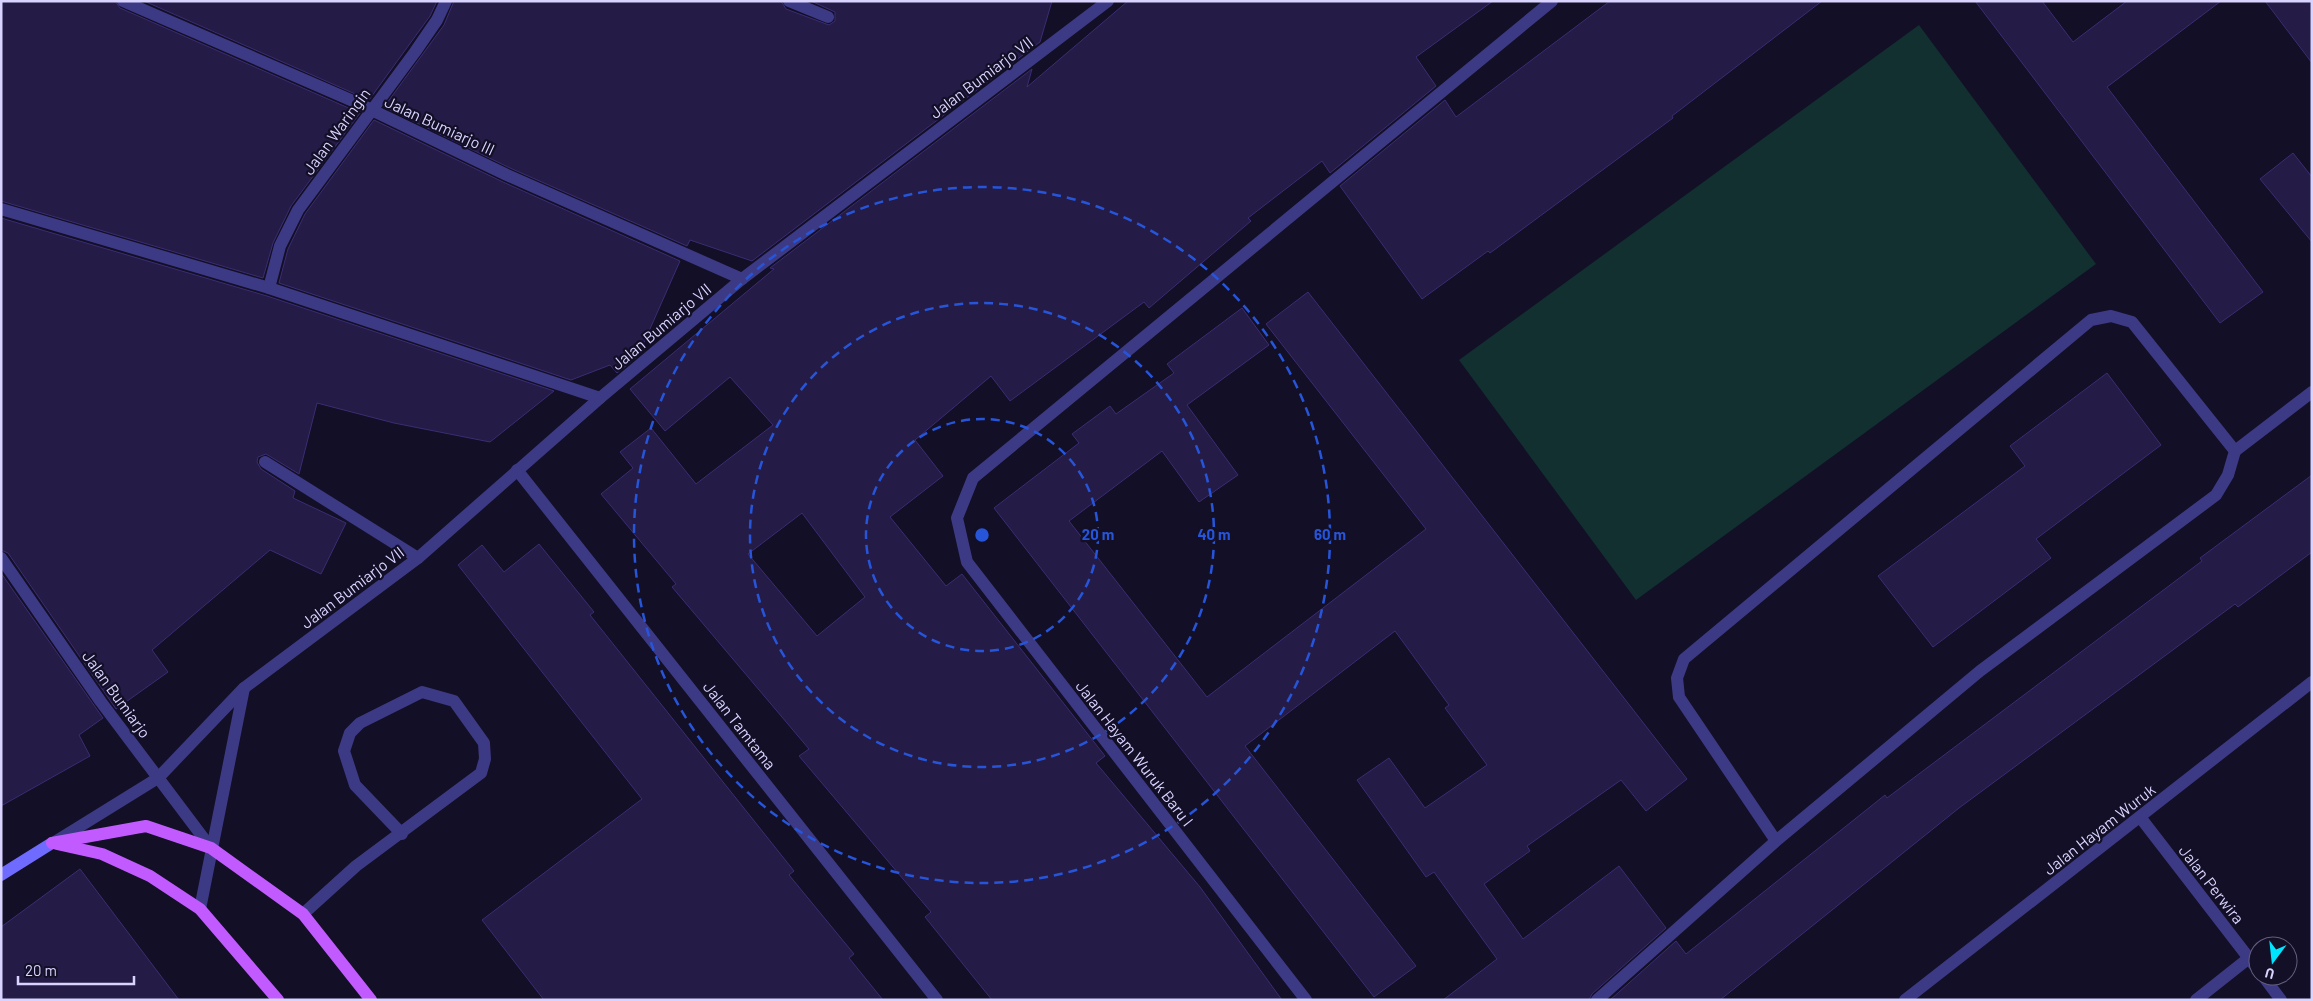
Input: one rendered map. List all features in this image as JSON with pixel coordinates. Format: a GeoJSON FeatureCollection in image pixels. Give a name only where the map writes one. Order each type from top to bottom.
{"type":"FeatureCollection","features":[{"type":"Feature","properties":{"kind":"main road"},"geometry":{"type":"LineString","coordinates":[[1,875],[52,843],[146,826],[211,848],[303,914],[371,1000]]}},
{"type":"Feature","properties":{"kind":"main road"},"geometry":{"type":"LineString","coordinates":[[52,843],[110,858],[150,876],[200,909],[278,1000]]}},
{"type":"Feature","properties":{"kind":"street","name":"Jalan Bumiarjo III"},"geometry":{"type":"LineString","coordinates":[[123,1],[353,101],[370,111],[506,175],[742,279]]}},
{"type":"Feature","properties":{"kind":"street","name":"Jalan Waringin"},"geometry":{"type":"LineString","coordinates":[[269,288],[280,246],[298,210],[432,28],[446,1]]}},
{"type":"Feature","properties":{"kind":"street"},"geometry":{"type":"LineString","coordinates":[[789,1],[828,18]]}},
{"type":"Feature","properties":{"kind":"street","name":"Jalan Bumiarjo VII"},"geometry":{"type":"LineString","coordinates":[[52,843],[158,778],[244,688],[418,558],[600,398],[742,279],[1108,1]]}},
{"type":"Feature","properties":{"kind":"street","name":"Jalan Hayam Wuruk Baru I"},"geometry":{"type":"LineString","coordinates":[[1306,1000],[967,562],[957,518],[974,478],[1552,1]]}},
{"type":"Feature","properties":{"kind":"street"},"geometry":{"type":"LineString","coordinates":[[1,209],[269,288],[600,398]]}},
{"type":"Feature","properties":{"kind":"street"},"geometry":{"type":"LineString","coordinates":[[1776,841],[1679,697],[1677,678],[1684,659],[2091,320],[2111,316],[2132,322],[2235,451]]}},
{"type":"Feature","properties":{"kind":"street"},"geometry":{"type":"LineString","coordinates":[[1597,1000],[1776,841],[1980,670],[2216,495],[2228,475],[2235,451],[2312,392]]}},
{"type":"Feature","properties":{"kind":"street"},"geometry":{"type":"LineString","coordinates":[[265,462],[418,558]]}},
{"type":"Feature","properties":{"kind":"street","name":"Jalan Tamtama"},"geometry":{"type":"LineString","coordinates":[[517,470],[937,1000]]}},
{"type":"Feature","properties":{"kind":"street","name":"Jalan Bumiarjo"},"geometry":{"type":"LineString","coordinates":[[1,558],[102,702],[211,848]]}},
{"type":"Feature","properties":{"kind":"street","name":"Jalan Hayam Wuruk"},"geometry":{"type":"LineString","coordinates":[[1905,1000],[2312,682]]}},
{"type":"Feature","properties":{"kind":"street"},"geometry":{"type":"LineString","coordinates":[[200,909],[244,688]]}},
{"type":"Feature","properties":{"kind":"street"},"geometry":{"type":"LineString","coordinates":[[303,914],[356,866],[402,834],[481,773],[485,758],[484,743],[454,701],[441,696],[422,692],[360,724],[350,733],[344,751],[355,785],[402,834]]}},
{"type":"Feature","properties":{"kind":"street","name":"Jalan Perwira"},"geometry":{"type":"LineString","coordinates":[[2140,818],[2248,957]]}},
{"type":"Feature","properties":{"kind":"street"},"geometry":{"type":"LineString","coordinates":[[2196,1000],[2248,959]]}},
{"type":"Feature","properties":{"kind":"street"},"geometry":{"type":"LineString","coordinates":[[2270,986],[2281,1000]]}},
{"type":"Feature","properties":{"kind":"green space"},"geometry":{"type":"Polygon","coordinates":[[[1919,25],[2096,264],[1636,600],[1459,360],[1919,25]]]}},
{"type":"Feature","properties":{"kind":"building"},"geometry":{"type":"Polygon","coordinates":[[[1,1],[115,1],[120,8],[360,113],[291,206],[273,243],[263,278],[1,201],[1,1]]]}},
{"type":"Feature","properties":{"kind":"building"},"geometry":{"type":"Polygon","coordinates":[[[144,1],[437,1],[430,16],[369,100],[144,1]]]}},
{"type":"Feature","properties":{"kind":"building"},"geometry":{"type":"Polygon","coordinates":[[[454,1],[781,1],[786,9],[829,25],[835,21],[835,12],[811,1],[1052,1],[1040,42],[752,261],[690,240],[687,246],[510,168],[384,107],[444,25],[454,1]]]}},
{"type":"Feature","properties":{"kind":"building"},"geometry":{"type":"Polygon","coordinates":[[[1128,1],[1493,1],[1416,57],[1436,86],[1330,173],[1322,161],[1248,218],[1251,221],[1149,308],[1144,302],[1010,401],[991,376],[915,440],[943,476],[890,517],[946,586],[962,574],[1105,756],[1096,763],[1200,887],[1282,1000],[992,1000],[925,917],[931,912],[799,756],[809,749],[672,587],[676,584],[601,494],[633,468],[620,452],[651,428],[696,484],[773,425],[730,377],[665,431],[630,389],[774,269],[770,268],[1032,69],[1027,87],[1128,1]],[[802,513],[748,554],[817,636],[865,597],[802,513]]]}},
{"type":"Feature","properties":{"kind":"building"},"geometry":{"type":"Polygon","coordinates":[[[1610,1],[1822,1],[1672,116],[1673,118],[1490,253],[1488,251],[1422,299],[1340,186],[1445,100],[1456,117],[1610,1]]]}},
{"type":"Feature","properties":{"kind":"building"},"geometry":{"type":"Polygon","coordinates":[[[1975,1],[2042,1],[2073,42],[2127,1],[2221,1],[2107,87],[2263,292],[2220,323],[1975,1]]]}},
{"type":"Feature","properties":{"kind":"building"},"geometry":{"type":"Polygon","coordinates":[[[2265,1],[2312,1],[2312,63],[2265,1]]]}},
{"type":"Feature","properties":{"kind":"building"},"geometry":{"type":"Polygon","coordinates":[[[374,120],[503,182],[680,261],[638,356],[617,373],[610,365],[571,380],[279,283],[288,249],[305,214],[374,120]]]}},
{"type":"Feature","properties":{"kind":"building"},"geometry":{"type":"Polygon","coordinates":[[[2293,153],[2312,177],[2312,242],[2260,179],[2293,153]]]}},
{"type":"Feature","properties":{"kind":"building"},"geometry":{"type":"Polygon","coordinates":[[[1,218],[267,296],[554,391],[490,442],[394,423],[317,403],[299,474],[266,454],[258,457],[257,462],[261,469],[295,491],[293,498],[346,523],[321,574],[270,550],[152,650],[168,672],[116,709],[8,553],[1,550],[1,218]]]}},
{"type":"Feature","properties":{"kind":"building"},"geometry":{"type":"Polygon","coordinates":[[[1308,292],[1687,779],[1646,811],[1621,780],[1527,846],[1530,851],[1484,884],[1523,939],[1619,866],[1666,928],[1592,994],[1589,1000],[1443,1000],[1497,959],[1434,872],[1426,877],[1357,780],[1389,758],[1425,808],[1487,765],[1445,708],[1449,705],[1395,631],[1245,746],[1416,966],[1374,997],[994,508],[1079,443],[1072,434],[1110,406],[1116,414],[1174,373],[1167,364],[1242,308],[1269,345],[1187,405],[1238,475],[1199,502],[1162,451],[1069,521],[1207,697],[1426,529],[1266,324],[1308,292]]]}},
{"type":"Feature","properties":{"kind":"building"},"geometry":{"type":"Polygon","coordinates":[[[2107,373],[2161,445],[2036,539],[2051,558],[1933,647],[1878,576],[2025,466],[2010,446],[2107,373]]]}},
{"type":"Feature","properties":{"kind":"building"},"geometry":{"type":"Polygon","coordinates":[[[2312,475],[2312,552],[2238,607],[2235,604],[1959,808],[1720,1000],[1610,1000],[1676,941],[1686,954],[1885,795],[1887,798],[2202,561],[2200,558],[2312,475]]]}},
{"type":"Feature","properties":{"kind":"building"},"geometry":{"type":"Polygon","coordinates":[[[539,544],[594,612],[590,615],[794,871],[789,875],[854,954],[849,958],[883,1000],[544,1000],[482,920],[642,799],[458,565],[482,545],[504,572],[539,544]]]}},
{"type":"Feature","properties":{"kind":"building"},"geometry":{"type":"Polygon","coordinates":[[[1,573],[103,718],[79,735],[90,756],[1,806],[1,573]]]}},
{"type":"Feature","properties":{"kind":"building"},"geometry":{"type":"Polygon","coordinates":[[[80,869],[179,1000],[1,1000],[1,927],[80,869]]]}}]}
